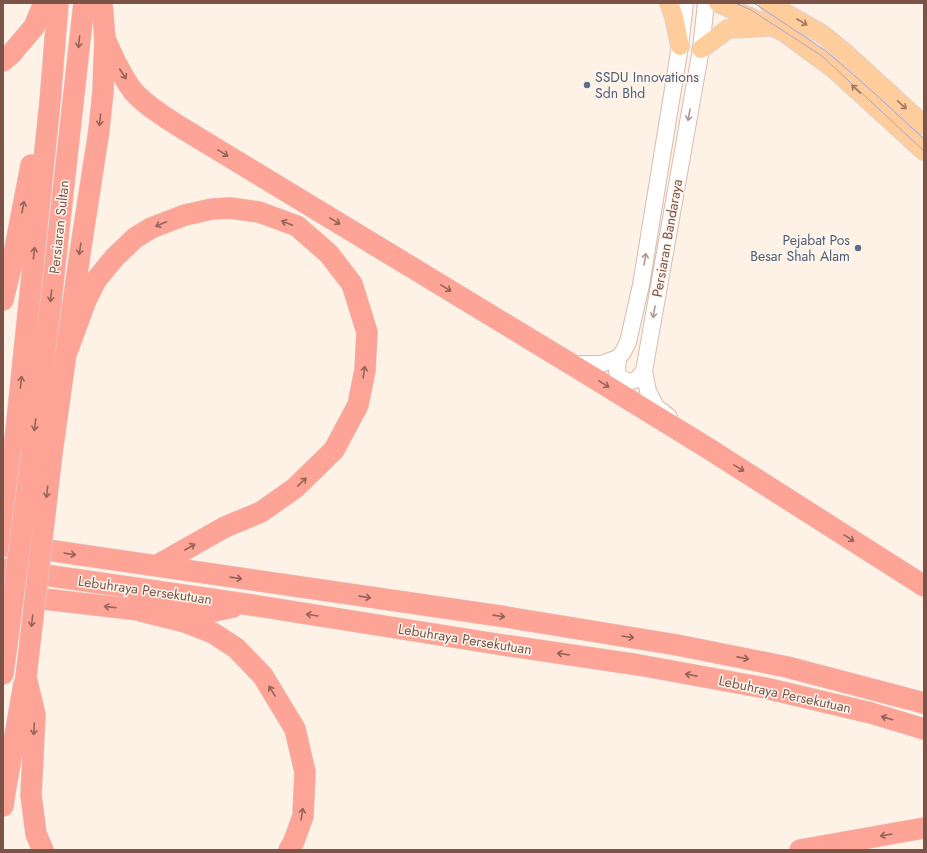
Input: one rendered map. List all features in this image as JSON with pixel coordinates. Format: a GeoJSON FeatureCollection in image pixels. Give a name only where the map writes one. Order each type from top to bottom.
{"type":"FeatureCollection","features":[{"type":"Feature","properties":{"kind":"highway"},"geometry":{"type":"LineString","coordinates":[[3,61],[12,54],[34,27],[44,3]]}},
{"type":"Feature","properties":{"kind":"highway","name":"Persiaran Sultan"},"geometry":{"type":"LineString","coordinates":[[23,450],[58,3]]}},
{"type":"Feature","properties":{"kind":"highway","name":"Persiaran Sultan"},"geometry":{"type":"LineString","coordinates":[[23,450],[50,310],[84,3]]}},
{"type":"Feature","properties":{"kind":"highway"},"geometry":{"type":"LineString","coordinates":[[3,806],[26,677],[52,453],[84,223],[99,130],[103,91],[105,39],[102,3]]}},
{"type":"Feature","properties":{"kind":"highway"},"geometry":{"type":"LineString","coordinates":[[105,39],[118,68],[134,92],[153,110],[706,447],[924,586]]}},
{"type":"Feature","properties":{"kind":"highway"},"geometry":{"type":"LineString","coordinates":[[3,300],[13,259],[34,152],[50,102]]}},
{"type":"Feature","properties":{"kind":"highway"},"geometry":{"type":"LineString","coordinates":[[65,357],[86,300],[96,280],[115,257],[135,238],[151,228],[185,215],[212,209],[230,208],[259,212],[297,226],[329,254],[352,284],[367,332],[365,370],[358,405],[334,450],[295,488],[261,512],[226,527],[156,566]]}},
{"type":"Feature","properties":{"kind":"highway"},"geometry":{"type":"LineString","coordinates":[[3,533],[23,450]]}},
{"type":"Feature","properties":{"kind":"highway"},"geometry":{"type":"LineString","coordinates":[[3,674],[8,637],[23,450]]}},
{"type":"Feature","properties":{"kind":"highway","name":"Lebuhraya Persekutuan"},"geometry":{"type":"LineString","coordinates":[[3,546],[54,551],[500,616],[677,644],[787,666],[924,703]]}},
{"type":"Feature","properties":{"kind":"highway","name":"Lebuhraya Persekutuan"},"geometry":{"type":"LineString","coordinates":[[3,570],[245,604],[655,668],[765,688],[871,714],[924,729]]}},
{"type":"Feature","properties":{"kind":"highway"},"geometry":{"type":"LineString","coordinates":[[3,594],[191,616],[245,604]]}},
{"type":"Feature","properties":{"kind":"highway"},"geometry":{"type":"LineString","coordinates":[[141,611],[185,622],[213,633],[236,648],[263,676],[296,729],[305,772],[303,816],[289,850]]}},
{"type":"Feature","properties":{"kind":"highway"},"geometry":{"type":"LineString","coordinates":[[26,677],[35,715],[31,795],[36,834],[43,850]]}},
{"type":"Feature","properties":{"kind":"highway"},"geometry":{"type":"LineString","coordinates":[[800,850],[924,828]]}},
{"type":"Feature","properties":{"kind":"main road"},"geometry":{"type":"LineString","coordinates":[[669,3],[680,46]]}},
{"type":"Feature","properties":{"kind":"main road","name":"Persiaran Bandaraya"},"geometry":{"type":"LineString","coordinates":[[618,358],[628,342],[640,285],[680,46],[685,3]]}},
{"type":"Feature","properties":{"kind":"main road","name":"Persiaran Bandaraya"},"geometry":{"type":"LineString","coordinates":[[706,3],[701,49],[644,370],[648,391],[656,406],[706,447]]}},
{"type":"Feature","properties":{"kind":"main road"},"geometry":{"type":"LineString","coordinates":[[718,3],[782,31],[834,69],[924,152]]}},
{"type":"Feature","properties":{"kind":"main road"},"geometry":{"type":"LineString","coordinates":[[768,3],[822,34],[843,51],[924,125]]}},
{"type":"Feature","properties":{"kind":"main road"},"geometry":{"type":"LineString","coordinates":[[701,49],[728,29],[746,27],[774,27]]}},
{"type":"Feature","properties":{"kind":"main road"},"geometry":{"type":"LineString","coordinates":[[571,364],[602,364],[618,358],[617,372],[619,377],[628,381],[634,381],[644,370]]}},
{"type":"Feature","properties":{"kind":"tram line"},"geometry":{"type":"LineString","coordinates":[[735,3],[751,10],[822,56],[924,151]]}},
{"type":"Feature","properties":{"kind":"tram line"},"geometry":{"type":"LineString","coordinates":[[754,3],[826,51],[924,139]]}},
{"type":"Feature","properties":{"kind":"place","name":"SSDU Innovations Sdn Bhd"},"geometry":{"type":"Point","coordinates":[587,85]}},
{"type":"Feature","properties":{"kind":"place","name":"Pejabat Pos Besar Shah Alam"},"geometry":{"type":"Point","coordinates":[858,248]}}]}
